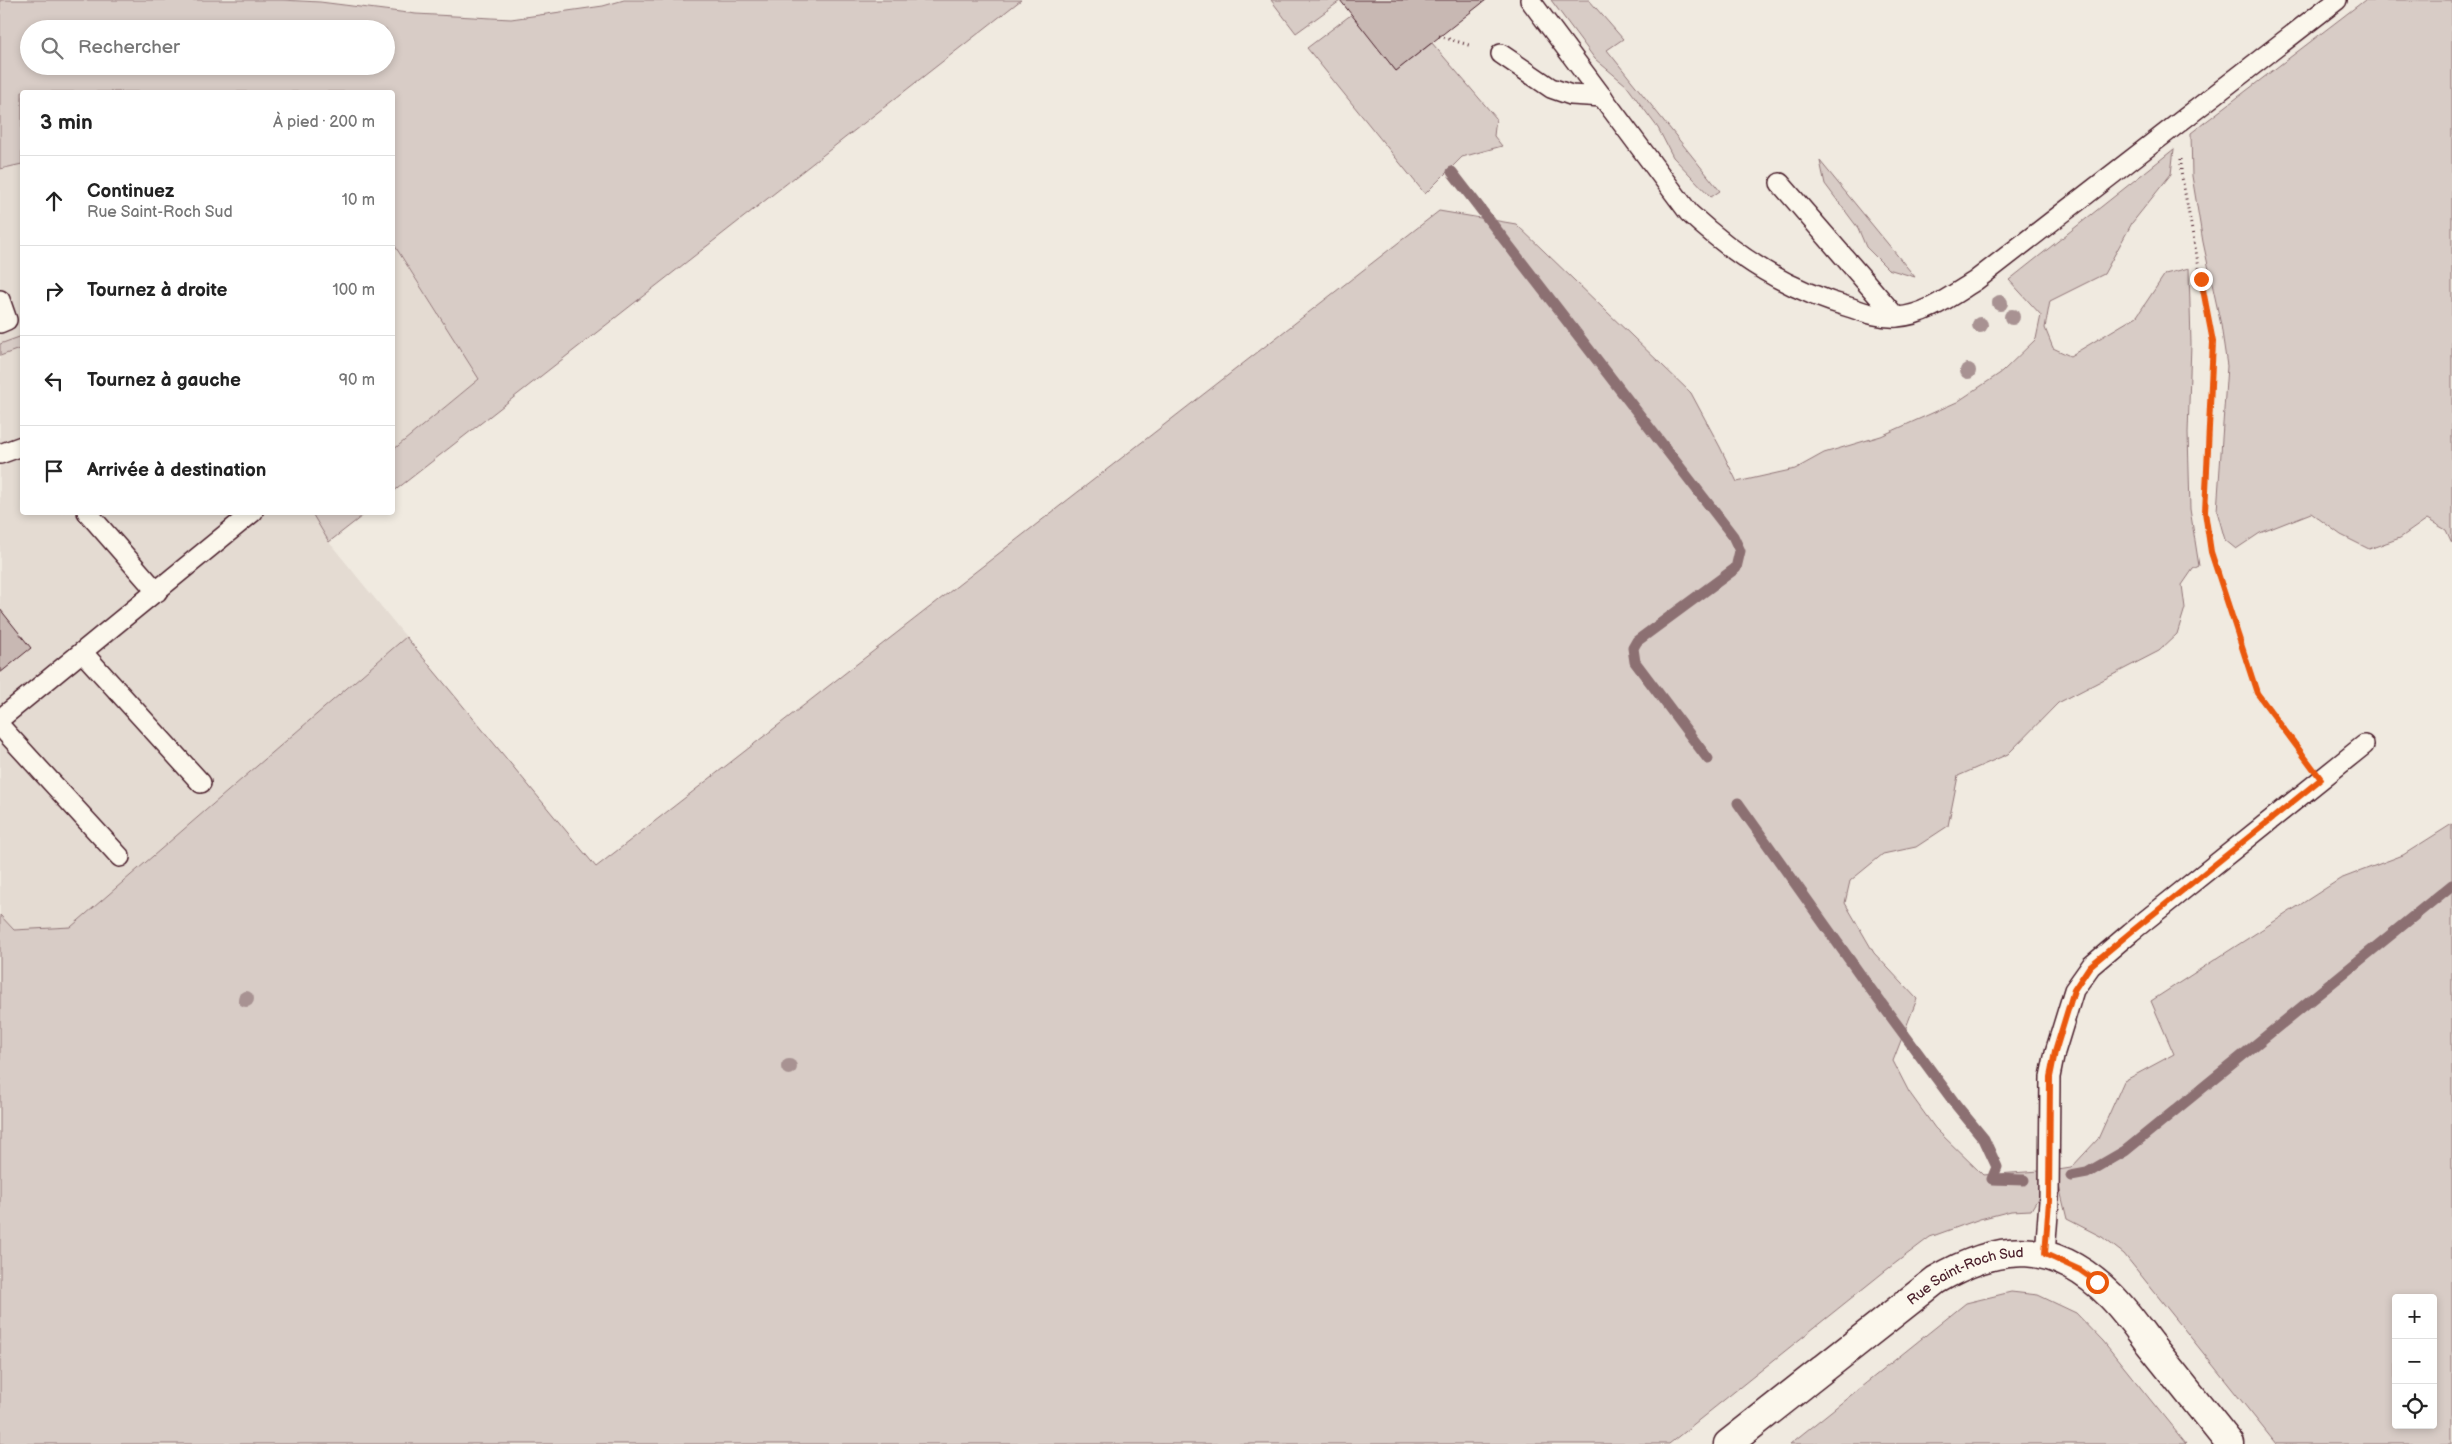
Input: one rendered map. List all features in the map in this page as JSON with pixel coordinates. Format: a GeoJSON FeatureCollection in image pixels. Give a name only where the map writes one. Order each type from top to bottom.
{"type":"FeatureCollection","features":[{"type":"Feature","properties":{"kind":"street","name":"Rue Saint-Roch Sud"},"geometry":{"type":"LineString","coordinates":[[1728,1444],[1936,1280],[1962,1265],[1986,1256],[2028,1251],[2045,1254],[2080,1270],[2112,1297],[2230,1444]]}},
{"type":"Feature","properties":{"kind":"lane"},"geometry":{"type":"LineString","coordinates":[[1530,0],[1689,213],[1716,238],[1763,272],[1821,300],[1874,315],[1896,317],[1916,313],[1942,303],[1975,281],[2337,0]]}},
{"type":"Feature","properties":{"kind":"lane"},"geometry":{"type":"LineString","coordinates":[[1501,54],[1551,88],[1571,95],[1603,97]]}},
{"type":"Feature","properties":{"kind":"lane"},"geometry":{"type":"LineString","coordinates":[[1780,183],[1896,317]]}},
{"type":"Feature","properties":{"kind":"lane"},"geometry":{"type":"LineString","coordinates":[[0,300],[8,320],[0,323]]}},
{"type":"Feature","properties":{"kind":"lane"},"geometry":{"type":"LineString","coordinates":[[0,454],[20,447]]}},
{"type":"Feature","properties":{"kind":"lane"},"geometry":{"type":"LineString","coordinates":[[90,515],[157,592]]}},
{"type":"Feature","properties":{"kind":"lane"},"geometry":{"type":"LineString","coordinates":[[0,719],[249,515]]}},
{"type":"Feature","properties":{"kind":"lane"},"geometry":{"type":"LineString","coordinates":[[82,653],[201,783]]}},
{"type":"Feature","properties":{"kind":"lane"},"geometry":{"type":"LineString","coordinates":[[0,726],[120,856]]}},
{"type":"Feature","properties":{"kind":"lane"},"geometry":{"type":"LineString","coordinates":[[2045,1254],[2049,1201],[2050,1077],[2055,1052],[2074,990],[2090,966],[2364,745]]}},
{"type":"Feature","properties":{"kind":"path"},"geometry":{"type":"LineString","coordinates":[[2188,116],[2182,145],[2181,172],[2213,342],[2205,512],[2211,552],[2257,693],[2321,779]]}},
{"type":"Feature","properties":{"kind":"shaded area"},"geometry":{"type":"Polygon","coordinates":[[[0,0],[282,0],[320,2],[416,14],[511,19],[603,6],[624,0],[1021,0],[395,490],[395,448],[479,379],[395,246],[395,90],[20,90],[20,164],[0,169],[0,0]]]}},
{"type":"Feature","properties":{"kind":"shaded area"},"geometry":{"type":"Polygon","coordinates":[[[1271,0],[1340,0],[1340,1],[1296,33],[1271,0]]]}},
{"type":"Feature","properties":{"kind":"shaded area"},"geometry":{"type":"Polygon","coordinates":[[[1551,0],[1589,0],[1623,39],[1607,50],[1720,191],[1711,197],[1673,157],[1658,128],[1626,85],[1595,59],[1551,0]]]}},
{"type":"Feature","properties":{"kind":"shaded area"},"geometry":{"type":"Polygon","coordinates":[[[2365,0],[2452,0],[2452,543],[2446,530],[2427,519],[2400,538],[2369,549],[2341,535],[2311,513],[2260,533],[2236,549],[2225,540],[2217,511],[2227,366],[2221,325],[2203,242],[2192,176],[2191,133],[2365,0]]]}},
{"type":"Feature","properties":{"kind":"shaded area"},"geometry":{"type":"Polygon","coordinates":[[[1352,14],[1396,71],[1432,43],[1496,118],[1494,136],[1502,146],[1462,157],[1425,194],[1307,48],[1352,14]]]}},
{"type":"Feature","properties":{"kind":"shaded area"},"geometry":{"type":"Polygon","coordinates":[[[2174,149],[2171,174],[2132,223],[2104,274],[2050,301],[2045,328],[2053,348],[2070,356],[2137,316],[2165,274],[2189,268],[2191,344],[2188,433],[2190,509],[2199,566],[2193,569],[2182,585],[2185,608],[2177,634],[2159,651],[2058,703],[2008,754],[1958,776],[1948,826],[1916,847],[1883,854],[1850,881],[1845,903],[1874,953],[1917,999],[1893,1061],[1909,1092],[1935,1128],[1983,1175],[2040,1171],[2040,1195],[2031,1210],[2011,1211],[1980,1219],[1930,1237],[1669,1444],[0,1444],[0,915],[14,930],[71,927],[406,637],[596,867],[1439,211],[1516,224],[1691,393],[1737,482],[1795,469],[1824,453],[1881,436],[1957,402],[2002,372],[2036,339],[2041,315],[2009,280],[2174,149]]]}},
{"type":"Feature","properties":{"kind":"shaded area"},"geometry":{"type":"Polygon","coordinates":[[[1820,161],[1915,277],[1888,269],[1866,247],[1858,228],[1825,184],[1820,161]]]}},
{"type":"Feature","properties":{"kind":"shaded area"},"geometry":{"type":"Polygon","coordinates":[[[20,164],[20,515],[313,515],[329,542],[406,637],[71,928],[14,930],[0,915],[0,169],[20,164]]]}},
{"type":"Feature","properties":{"kind":"shaded area"},"geometry":{"type":"Polygon","coordinates":[[[395,248],[479,379],[395,448],[395,248]]]}},
{"type":"Feature","properties":{"kind":"shaded area"},"geometry":{"type":"Polygon","coordinates":[[[20,337],[20,349],[0,356],[0,344],[20,337]]]}},
{"type":"Feature","properties":{"kind":"shaded area"},"geometry":{"type":"Polygon","coordinates":[[[313,515],[363,515],[329,542],[313,515]]]}},
{"type":"Feature","properties":{"kind":"shaded area"},"geometry":{"type":"Polygon","coordinates":[[[2452,824],[2452,1444],[2276,1444],[2124,1254],[2102,1237],[2067,1219],[2058,1182],[2058,1170],[2071,1168],[2098,1139],[2124,1081],[2174,1054],[2151,1001],[2340,879],[2403,855],[2452,824]]]}},
{"type":"Feature","properties":{"kind":"shaded area"},"geometry":{"type":"Polygon","coordinates":[[[2011,1292],[2038,1295],[2076,1313],[2103,1341],[2186,1444],[1790,1444],[1966,1303],[2011,1292]]]}},
{"type":"Feature","properties":{"kind":"building"},"geometry":{"type":"Polygon","coordinates":[[[1340,0],[1486,0],[1396,71],[1340,0]]]}},
{"type":"Feature","properties":{"kind":"building"},"geometry":{"type":"Polygon","coordinates":[[[0,609],[31,648],[0,673],[0,609]]]}},
{"type":"Feature","properties":{"kind":"waterway"},"geometry":{"type":"LineString","coordinates":[[1452,172],[1733,536],[1740,551],[1736,568],[1637,641],[1633,648],[1635,662],[1708,759]]}},
{"type":"Feature","properties":{"kind":"waterway"},"geometry":{"type":"LineString","coordinates":[[1738,803],[1864,980],[1957,1106],[1984,1139],[1997,1167],[1992,1179],[2024,1180]]}},
{"type":"Feature","properties":{"kind":"waterway"},"geometry":{"type":"LineString","coordinates":[[2071,1176],[2087,1173],[2125,1151],[2452,885]]}},
{"type":"Feature","properties":{"kind":"route"},"geometry":{"type":"LineString","coordinates":[[2097,1282],[2080,1270],[2045,1254],[2049,1201],[2050,1077],[2055,1052],[2074,990],[2090,966],[2321,779],[2257,693],[2211,552],[2205,512],[2210,446],[2213,342],[2201,279]]}}]}
